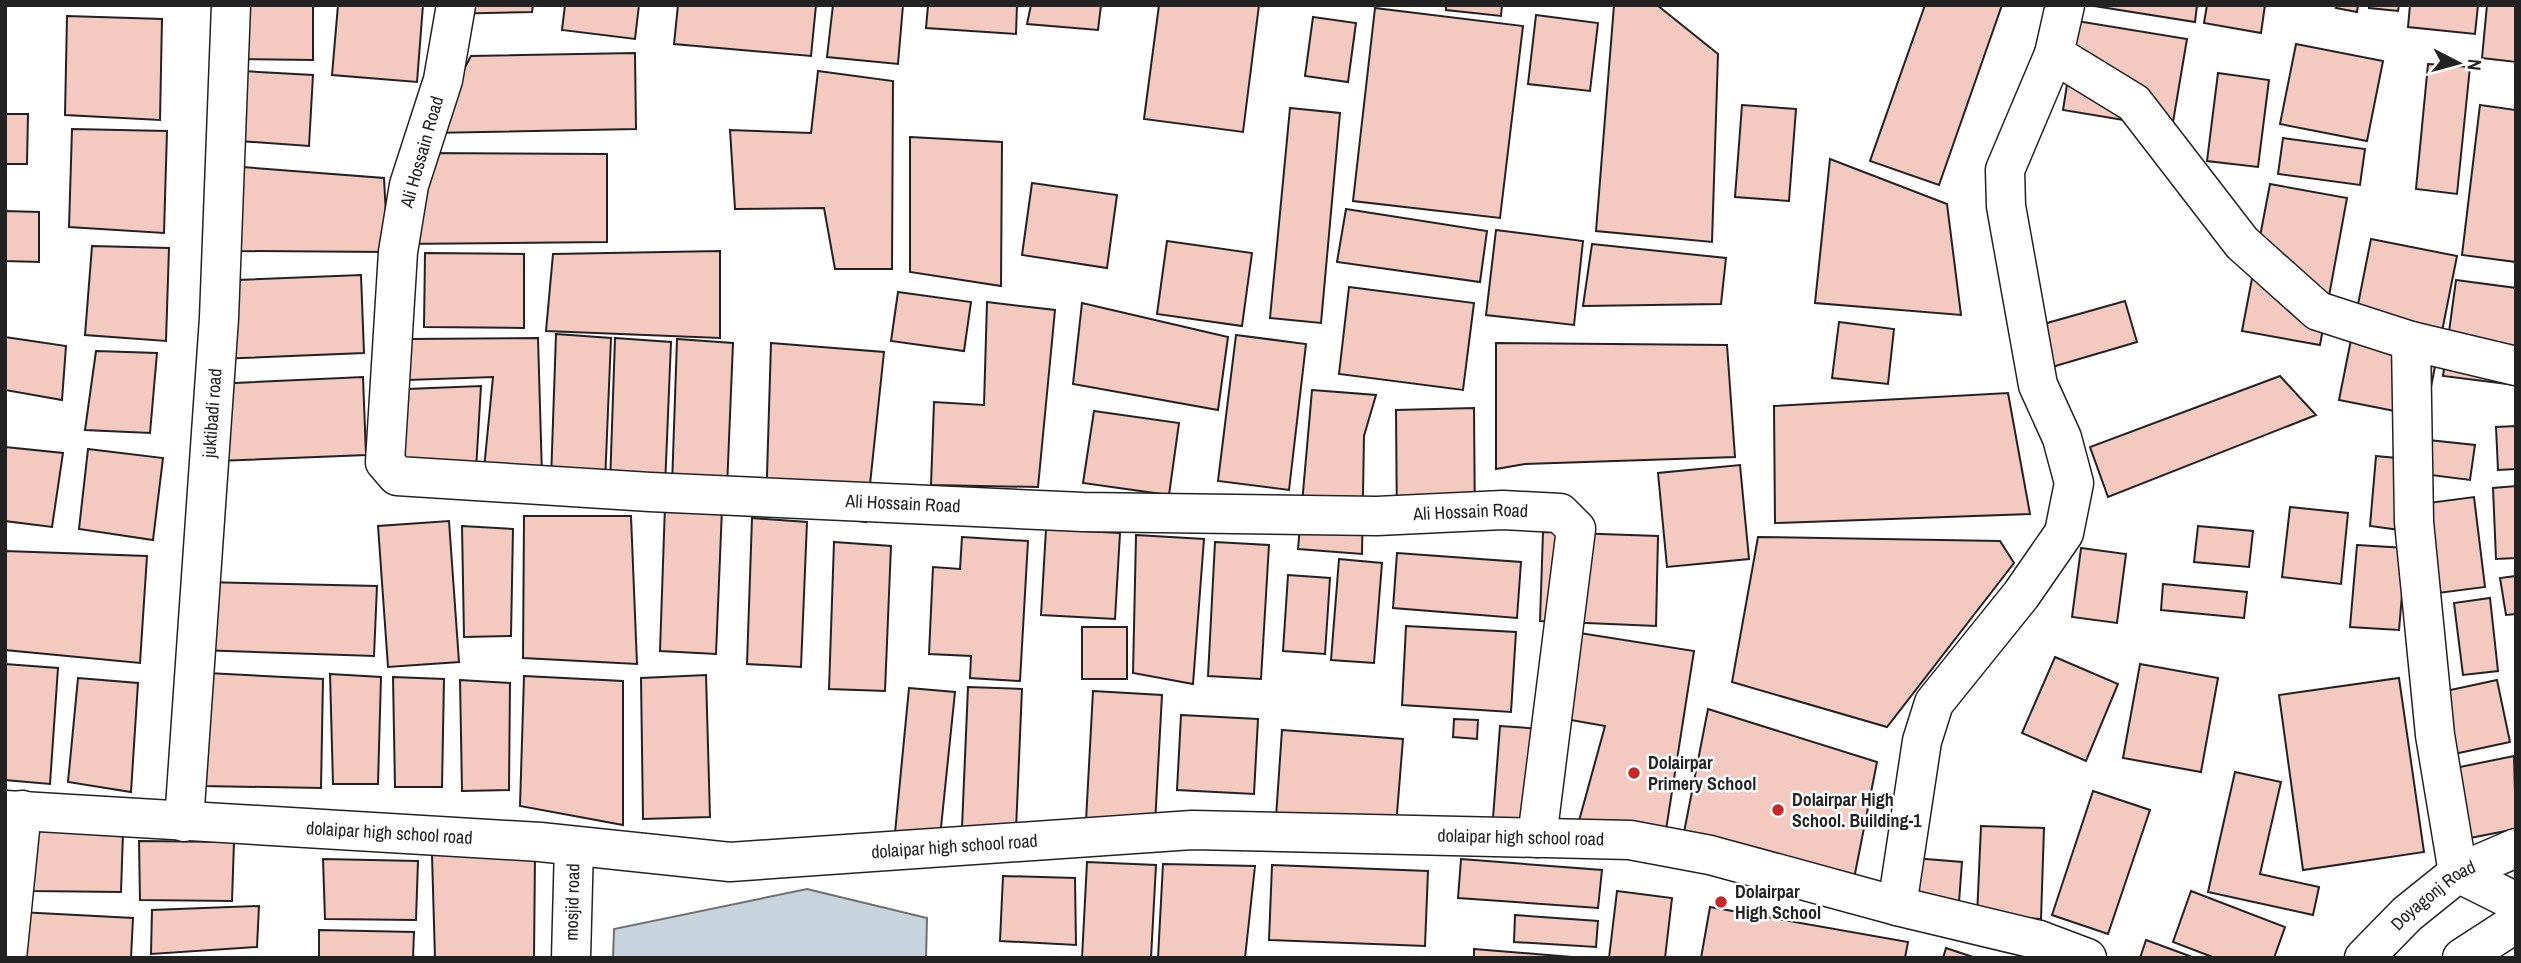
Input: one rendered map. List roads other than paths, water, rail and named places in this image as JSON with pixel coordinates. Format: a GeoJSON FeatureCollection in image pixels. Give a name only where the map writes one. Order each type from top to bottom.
{"type":"FeatureCollection","features":[{"type":"Feature","properties":{"kind":"street","name":"juktibadi road"},"geometry":{"type":"LineString","coordinates":[[184,822],[219,318],[231,5]]}},
{"type":"Feature","properties":{"kind":"street","name":"Ali Hossain Road"},"geometry":{"type":"LineString","coordinates":[[457,5],[443,80],[409,185],[398,252],[386,462],[397,476],[650,492],[1083,512],[1377,516],[1503,510],[1560,513],[1576,529],[1537,838]]}},
{"type":"Feature","properties":{"kind":"street"},"geometry":{"type":"LineString","coordinates":[[1897,906],[1922,741],[1934,703],[2021,595],[2064,533],[2074,483],[2062,438],[2038,385],[2006,206],[2005,170],[2054,54],[2065,5]]}},
{"type":"Feature","properties":{"kind":"street"},"geometry":{"type":"LineString","coordinates":[[2054,54],[2134,103],[2242,243],[2318,311],[2411,341],[2516,366]]}},
{"type":"Feature","properties":{"kind":"street"},"geometry":{"type":"LineString","coordinates":[[2411,341],[2414,522],[2435,735],[2458,873],[2516,902]]}},
{"type":"Feature","properties":{"kind":"street","name":"dolaipar high school road"},"geometry":{"type":"LineString","coordinates":[[13,810],[574,846],[730,862],[1192,830],[1630,840],[1676,848],[1897,906],[2045,949],[2087,958]]}},
{"type":"Feature","properties":{"kind":"street"},"geometry":{"type":"LineString","coordinates":[[8,958],[13,810]]}},
{"type":"Feature","properties":{"kind":"street","name":"mosjid road"},"geometry":{"type":"LineString","coordinates":[[571,958],[574,846]]}},
{"type":"Feature","properties":{"kind":"street","name":"Doyagonj Road"},"geometry":{"type":"LineString","coordinates":[[2364,958],[2407,914],[2458,873],[2516,849]]}},
{"type":"Feature","properties":{"kind":"street"},"geometry":{"type":"LineString","coordinates":[[2462,958],[2516,923]]}},
{"type":"Feature","properties":{"kind":"place","name":"Dolairpar Primery School"},"geometry":{"type":"Point","coordinates":[1634,773]}},
{"type":"Feature","properties":{"kind":"place","name":"Dolairpar High School. Building-1"},"geometry":{"type":"Point","coordinates":[1778,810]}},
{"type":"Feature","properties":{"kind":"place","name":"Dolairpar High School"},"geometry":{"type":"Point","coordinates":[1721,902]}}]}
